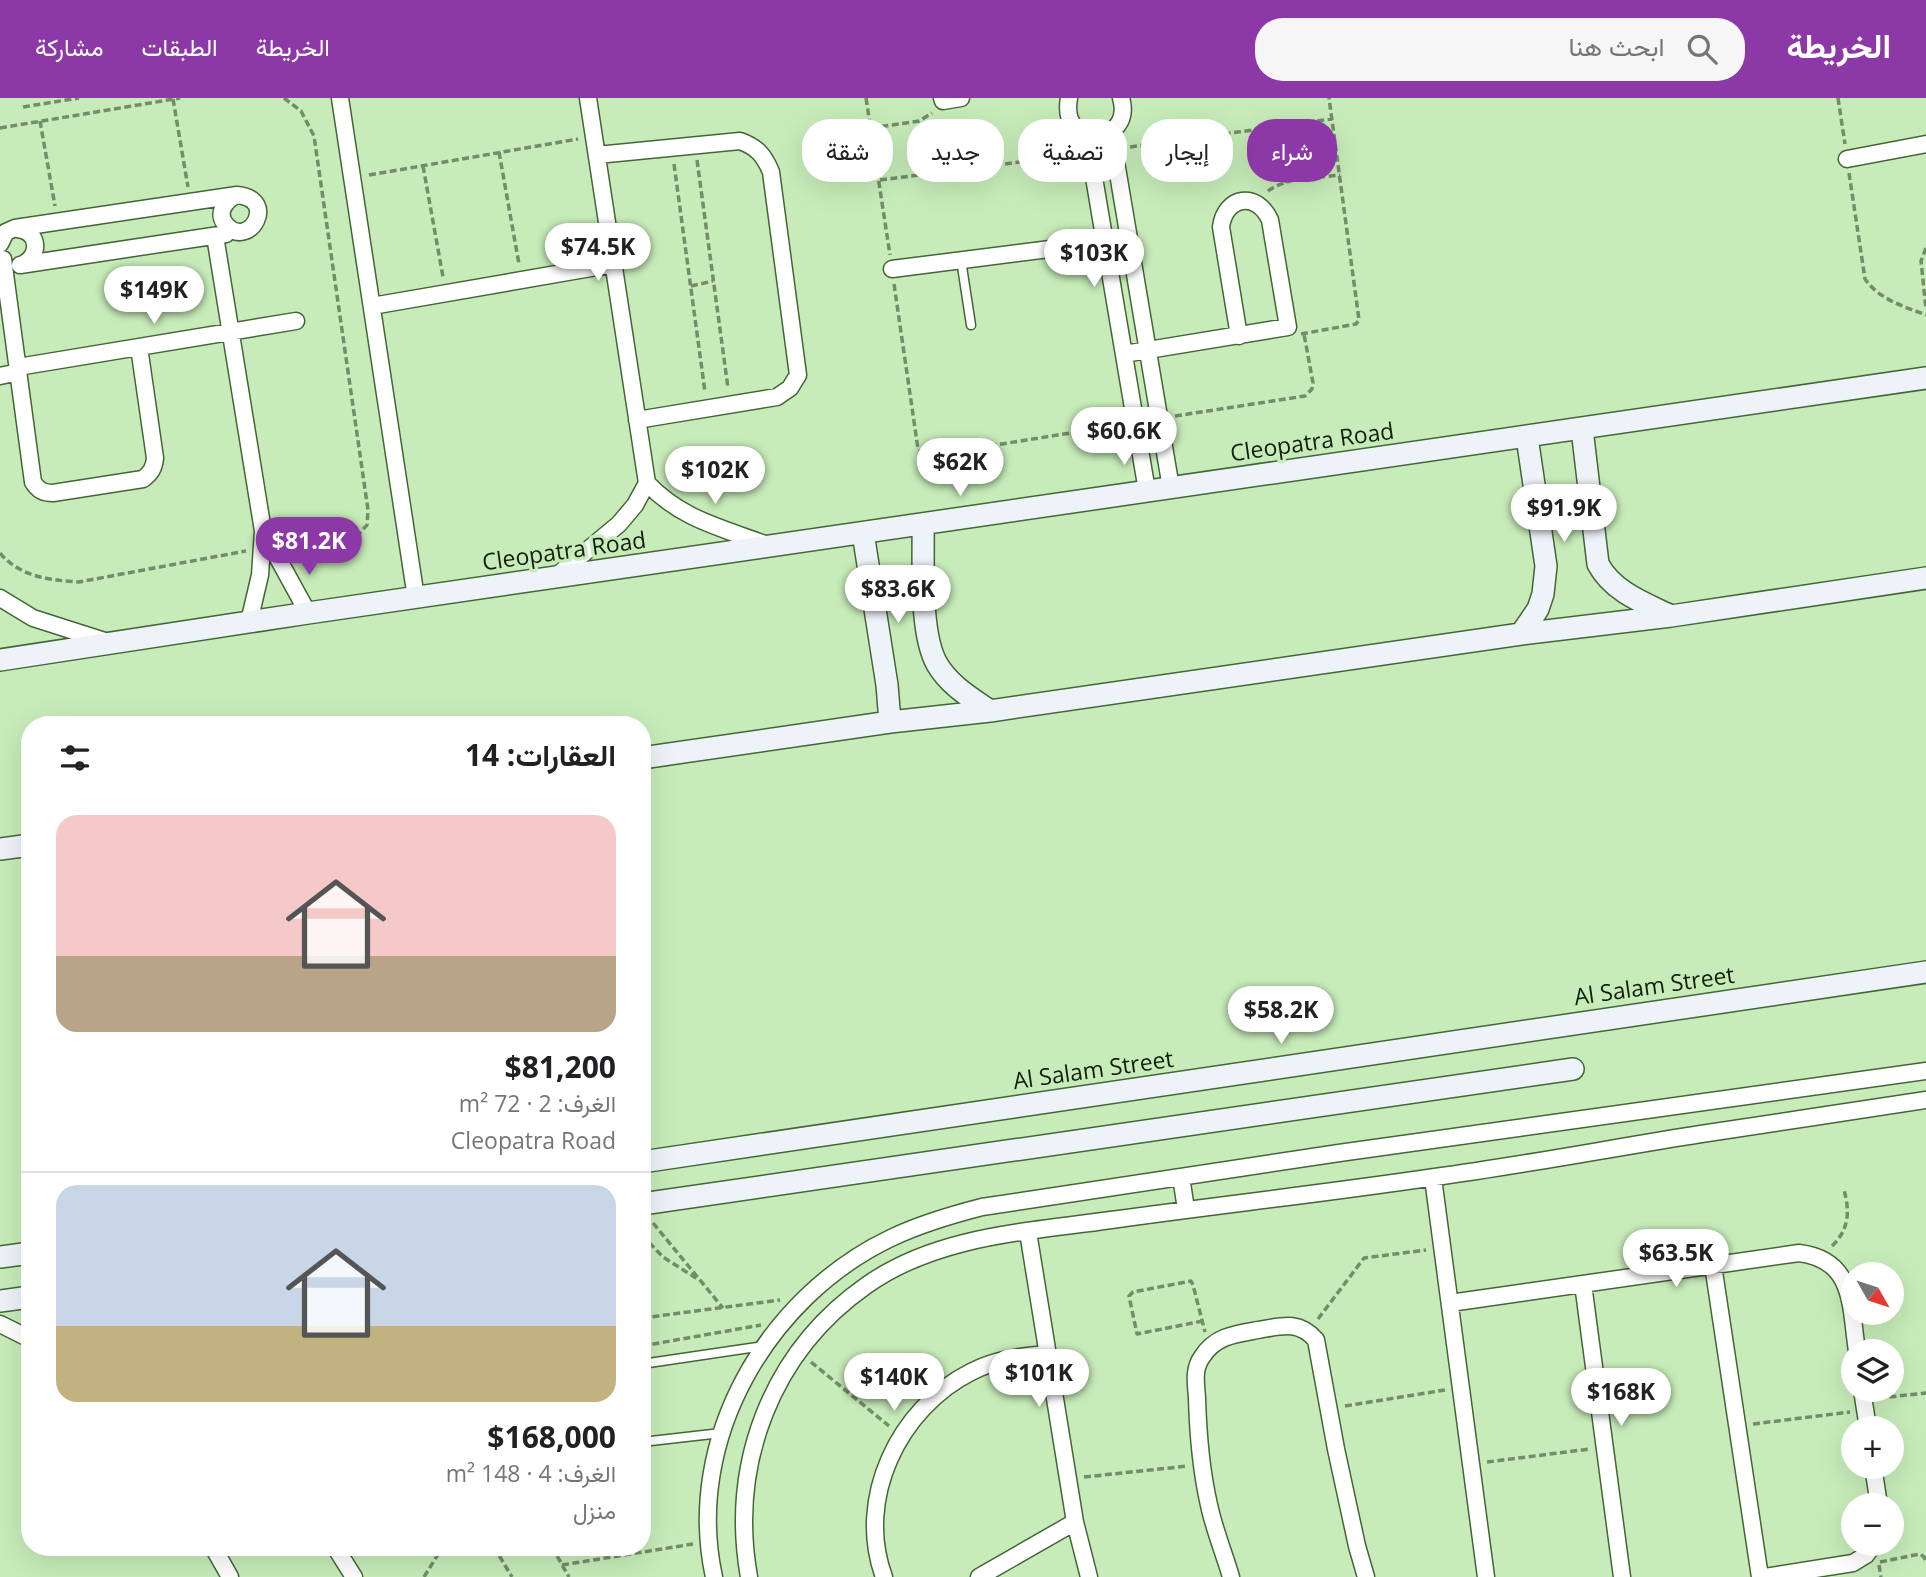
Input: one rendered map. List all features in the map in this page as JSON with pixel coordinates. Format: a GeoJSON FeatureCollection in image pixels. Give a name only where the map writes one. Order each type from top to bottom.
{"type":"FeatureCollection","features":[{"type":"Feature","properties":{"kind":"main road","name":"Cleopatra Road"},"geometry":{"type":"LineString","coordinates":[[0,660],[1926,378]]}},
{"type":"Feature","properties":{"kind":"main road"},"geometry":{"type":"LineString","coordinates":[[1582,429],[1598,564],[1605,578],[1616,586],[1671,616]]}},
{"type":"Feature","properties":{"kind":"main road"},"geometry":{"type":"LineString","coordinates":[[1521,634],[1538,608],[1543,594],[1546,566],[1527,437]]}},
{"type":"Feature","properties":{"kind":"main road"},"geometry":{"type":"LineString","coordinates":[[923,524],[926,626],[930,648],[946,677],[990,711]]}},
{"type":"Feature","properties":{"kind":"main road"},"geometry":{"type":"LineString","coordinates":[[863,533],[887,685],[890,722]]}},
{"type":"Feature","properties":{"kind":"main road"},"geometry":{"type":"LineString","coordinates":[[651,757],[1521,634],[1671,616],[1926,578]]}},
{"type":"Feature","properties":{"kind":"main road"},"geometry":{"type":"LineString","coordinates":[[0,849],[21,846]]}},
{"type":"Feature","properties":{"kind":"main road","name":"Al Salam Street"},"geometry":{"type":"LineString","coordinates":[[651,1161],[1926,972]]}},
{"type":"Feature","properties":{"kind":"main road"},"geometry":{"type":"LineString","coordinates":[[651,1211],[1573,1069]]}},
{"type":"Feature","properties":{"kind":"main road"},"geometry":{"type":"LineString","coordinates":[[0,1257],[21,1254]]}},
{"type":"Feature","properties":{"kind":"main road"},"geometry":{"type":"LineString","coordinates":[[0,1301],[21,1298]]}},
{"type":"Feature","properties":{"kind":"street"},"geometry":{"type":"LineString","coordinates":[[340,98],[416,598]]}},
{"type":"Feature","properties":{"kind":"street"},"geometry":{"type":"LineString","coordinates":[[588,98],[647,483],[664,501],[685,514],[771,546]]}},
{"type":"Feature","properties":{"kind":"street"},"geometry":{"type":"LineString","coordinates":[[943,99],[961,98]]}},
{"type":"Feature","properties":{"kind":"street"},"geometry":{"type":"LineString","coordinates":[[1068,98],[1069,119]]}},
{"type":"Feature","properties":{"kind":"street"},"geometry":{"type":"LineString","coordinates":[[1121,98],[1123,112],[1121,119]]}},
{"type":"Feature","properties":{"kind":"street"},"geometry":{"type":"LineString","coordinates":[[597,155],[740,141],[754,146],[765,157],[771,172],[798,375],[790,388],[777,397],[637,420]]}},
{"type":"Feature","properties":{"kind":"street"},"geometry":{"type":"LineString","coordinates":[[1847,159],[1926,144]]}},
{"type":"Feature","properties":{"kind":"street"},"geometry":{"type":"LineString","coordinates":[[1095,182],[1147,491]]}},
{"type":"Feature","properties":{"kind":"street"},"geometry":{"type":"LineString","coordinates":[[1119,182],[1171,488]]}},
{"type":"Feature","properties":{"kind":"street"},"geometry":{"type":"LineString","coordinates":[[237,195],[223,206],[222,216],[225,225],[243,232]]}},
{"type":"Feature","properties":{"kind":"street"},"geometry":{"type":"LineString","coordinates":[[1,251],[11,264],[20,265],[243,232],[252,228],[257,220],[255,202],[247,196],[237,195],[6,232],[1,251],[33,482],[37,489],[53,493],[143,479],[154,466],[139,347]]}},
{"type":"Feature","properties":{"kind":"street"},"geometry":{"type":"LineString","coordinates":[[1124,354],[1148,351],[1239,336],[1288,327],[1270,220],[1266,211],[1258,204],[1248,201],[1237,202],[1229,208],[1221,227],[1239,336]]}},
{"type":"Feature","properties":{"kind":"street"},"geometry":{"type":"LineString","coordinates":[[15,229],[24,229],[32,235],[36,244],[35,254],[20,265]]}},
{"type":"Feature","properties":{"kind":"street"},"geometry":{"type":"LineString","coordinates":[[215,236],[263,531],[260,575],[249,622]]}},
{"type":"Feature","properties":{"kind":"street"},"geometry":{"type":"LineString","coordinates":[[892,269],[1105,242]]}},
{"type":"Feature","properties":{"kind":"street"},"geometry":{"type":"LineString","coordinates":[[372,306],[614,264]]}},
{"type":"Feature","properties":{"kind":"street"},"geometry":{"type":"LineString","coordinates":[[0,376],[18,366],[296,321]]}},
{"type":"Feature","properties":{"kind":"street"},"geometry":{"type":"LineString","coordinates":[[0,361],[18,366]]}},
{"type":"Feature","properties":{"kind":"street"},"geometry":{"type":"LineString","coordinates":[[553,578],[619,524],[635,505],[647,483]]}},
{"type":"Feature","properties":{"kind":"street"},"geometry":{"type":"LineString","coordinates":[[263,531],[308,613]]}},
{"type":"Feature","properties":{"kind":"street"},"geometry":{"type":"LineString","coordinates":[[0,598],[33,618],[111,643]]}},
{"type":"Feature","properties":{"kind":"street"},"geometry":{"type":"LineString","coordinates":[[714,1577],[708,1510],[714,1458],[729,1408],[750,1366],[784,1321],[807,1297],[849,1262],[890,1238],[934,1220],[982,1207],[1926,1070]]}},
{"type":"Feature","properties":{"kind":"street"},"geometry":{"type":"LineString","coordinates":[[749,1577],[744,1550],[743,1506],[749,1462],[761,1420],[779,1381],[799,1352],[834,1312],[868,1284],[906,1262],[947,1247],[1028,1232],[1433,1178],[1926,1100]]}},
{"type":"Feature","properties":{"kind":"street"},"geometry":{"type":"LineString","coordinates":[[1696,1103],[1701,1134]]}},
{"type":"Feature","properties":{"kind":"street"},"geometry":{"type":"LineString","coordinates":[[1181,1177],[1186,1209]]}},
{"type":"Feature","properties":{"kind":"street"},"geometry":{"type":"LineString","coordinates":[[1433,1178],[1484,1576]]}},
{"type":"Feature","properties":{"kind":"street"},"geometry":{"type":"LineString","coordinates":[[1028,1232],[1075,1522],[1089,1577]]}},
{"type":"Feature","properties":{"kind":"street"},"geometry":{"type":"LineString","coordinates":[[1450,1303],[1799,1253],[1815,1255],[1830,1263],[1841,1274],[1848,1289],[1855,1339]]}},
{"type":"Feature","properties":{"kind":"street"},"geometry":{"type":"LineString","coordinates":[[1713,1265],[1762,1577],[1853,1563],[1864,1556]]}},
{"type":"Feature","properties":{"kind":"street"},"geometry":{"type":"LineString","coordinates":[[1583,1284],[1622,1577]]}},
{"type":"Feature","properties":{"kind":"street"},"geometry":{"type":"LineString","coordinates":[[0,1324],[21,1334]]}},
{"type":"Feature","properties":{"kind":"street"},"geometry":{"type":"LineString","coordinates":[[1231,1577],[1209,1505],[1202,1464],[1198,1438],[1196,1369],[1209,1348],[1231,1334],[1298,1326],[1317,1340],[1320,1351],[1346,1498],[1366,1577]]}},
{"type":"Feature","properties":{"kind":"street"},"geometry":{"type":"LineString","coordinates":[[884,1577],[877,1546],[878,1493],[886,1467],[911,1421],[949,1384],[972,1371],[1010,1359],[1049,1354]]}},
{"type":"Feature","properties":{"kind":"street"},"geometry":{"type":"LineString","coordinates":[[979,1577],[1075,1522]]}},
{"type":"Feature","properties":{"kind":"street"},"geometry":{"type":"LineString","coordinates":[[218,1556],[230,1577]]}},
{"type":"Feature","properties":{"kind":"street"},"geometry":{"type":"LineString","coordinates":[[341,1556],[354,1577]]}},
{"type":"Feature","properties":{"kind":"lane"},"geometry":{"type":"LineString","coordinates":[[961,260],[971,325]]}},
{"type":"Feature","properties":{"kind":"lane"},"geometry":{"type":"LineString","coordinates":[[651,1363],[764,1346]]}},
{"type":"Feature","properties":{"kind":"lane"},"geometry":{"type":"LineString","coordinates":[[651,1441],[721,1433]]}},
{"type":"Feature","properties":{"kind":"path"},"geometry":{"type":"LineString","coordinates":[[23,107],[79,98]]}},
{"type":"Feature","properties":{"kind":"path"},"geometry":{"type":"LineString","coordinates":[[0,128],[180,98]]}},
{"type":"Feature","properties":{"kind":"path"},"geometry":{"type":"LineString","coordinates":[[284,98],[301,111],[314,136]]}},
{"type":"Feature","properties":{"kind":"path"},"geometry":{"type":"LineString","coordinates":[[866,98],[870,119]]}},
{"type":"Feature","properties":{"kind":"path"},"geometry":{"type":"LineString","coordinates":[[1329,98],[1332,119]]}},
{"type":"Feature","properties":{"kind":"path"},"geometry":{"type":"LineString","coordinates":[[1838,98],[1865,279],[1874,291],[1887,300],[1926,316]]}},
{"type":"Feature","properties":{"kind":"path"},"geometry":{"type":"LineString","coordinates":[[173,99],[191,202]]}},
{"type":"Feature","properties":{"kind":"path"},"geometry":{"type":"LineString","coordinates":[[893,125],[919,121],[928,116],[943,99]]}},
{"type":"Feature","properties":{"kind":"path"},"geometry":{"type":"LineString","coordinates":[[39,120],[57,222]]}},
{"type":"Feature","properties":{"kind":"path"},"geometry":{"type":"LineString","coordinates":[[1127,147],[1247,131]]}},
{"type":"Feature","properties":{"kind":"path"},"geometry":{"type":"LineString","coordinates":[[353,178],[594,136]]}},
{"type":"Feature","properties":{"kind":"path"},"geometry":{"type":"LineString","coordinates":[[695,145],[730,404]]}},
{"type":"Feature","properties":{"kind":"path"},"geometry":{"type":"LineString","coordinates":[[672,148],[707,408]]}},
{"type":"Feature","properties":{"kind":"path"},"geometry":{"type":"LineString","coordinates":[[499,152],[522,280]]}},
{"type":"Feature","properties":{"kind":"path"},"geometry":{"type":"LineString","coordinates":[[1288,327],[1292,332],[1304,334],[1356,324],[1359,320],[1337,154]]}},
{"type":"Feature","properties":{"kind":"path"},"geometry":{"type":"LineString","coordinates":[[893,178],[1018,162]]}},
{"type":"Feature","properties":{"kind":"path"},"geometry":{"type":"LineString","coordinates":[[423,166],[446,294]]}},
{"type":"Feature","properties":{"kind":"path"},"geometry":{"type":"LineString","coordinates":[[1258,204],[1275,186],[1340,175]]}},
{"type":"Feature","properties":{"kind":"path"},"geometry":{"type":"LineString","coordinates":[[879,182],[918,449],[922,453],[927,456],[1135,422]]}},
{"type":"Feature","properties":{"kind":"path"},"geometry":{"type":"LineString","coordinates":[[1926,248],[1921,261],[1926,309]]}},
{"type":"Feature","properties":{"kind":"path"},"geometry":{"type":"LineString","coordinates":[[691,286],[713,281]]}},
{"type":"Feature","properties":{"kind":"path"},"geometry":{"type":"LineString","coordinates":[[1159,419],[1305,396],[1312,389],[1313,383],[1304,334]]}},
{"type":"Feature","properties":{"kind":"path"},"geometry":{"type":"LineString","coordinates":[[1815,1255],[1827,1250],[1845,1229],[1848,1203],[1844,1190]]}},
{"type":"Feature","properties":{"kind":"path"},"geometry":{"type":"LineString","coordinates":[[651,1218],[723,1308]]}},
{"type":"Feature","properties":{"kind":"path"},"geometry":{"type":"LineString","coordinates":[[651,1245],[663,1257],[701,1281]]}},
{"type":"Feature","properties":{"kind":"path"},"geometry":{"type":"LineString","coordinates":[[1308,1331],[1364,1258],[1442,1248]]}},
{"type":"Feature","properties":{"kind":"path"},"geometry":{"type":"LineString","coordinates":[[1203,1321],[1137,1334],[1129,1296],[1133,1292],[1189,1280],[1193,1284],[1203,1321],[1209,1348]]}},
{"type":"Feature","properties":{"kind":"path"},"geometry":{"type":"LineString","coordinates":[[651,1317],[807,1297]]}},
{"type":"Feature","properties":{"kind":"path"},"geometry":{"type":"LineString","coordinates":[[651,1344],[784,1321]]}},
{"type":"Feature","properties":{"kind":"path"},"geometry":{"type":"LineString","coordinates":[[799,1352],[901,1436]]}},
{"type":"Feature","properties":{"kind":"path"},"geometry":{"type":"LineString","coordinates":[[1329,1408],[1461,1387]]}},
{"type":"Feature","properties":{"kind":"path"},"geometry":{"type":"LineString","coordinates":[[1904,1395],[1926,1393]]}},
{"type":"Feature","properties":{"kind":"path"},"geometry":{"type":"LineString","coordinates":[[1737,1426],[1854,1402]]}},
{"type":"Feature","properties":{"kind":"path"},"geometry":{"type":"LineString","coordinates":[[1471,1464],[1605,1447]]}},
{"type":"Feature","properties":{"kind":"path"},"geometry":{"type":"LineString","coordinates":[[1068,1479],[1202,1464]]}},
{"type":"Feature","properties":{"kind":"path"},"geometry":{"type":"LineString","coordinates":[[651,1551],[698,1543]]}},
{"type":"Feature","properties":{"kind":"path"},"geometry":{"type":"LineString","coordinates":[[1881,1577],[1878,1562],[1920,1554],[1926,1562]]}},
{"type":"Feature","properties":{"kind":"path"},"geometry":{"type":"LineString","coordinates":[[424,1577],[436,1556]]}},
{"type":"Feature","properties":{"kind":"path"},"geometry":{"type":"LineString","coordinates":[[499,1556],[512,1577]]}},
{"type":"Feature","properties":{"kind":"path"},"geometry":{"type":"LineString","coordinates":[[557,1556],[569,1577]]}},
{"type":"Feature","properties":{"kind":"path"},"geometry":{"type":"LineString","coordinates":[[562,1565],[618,1556]]}}]}
